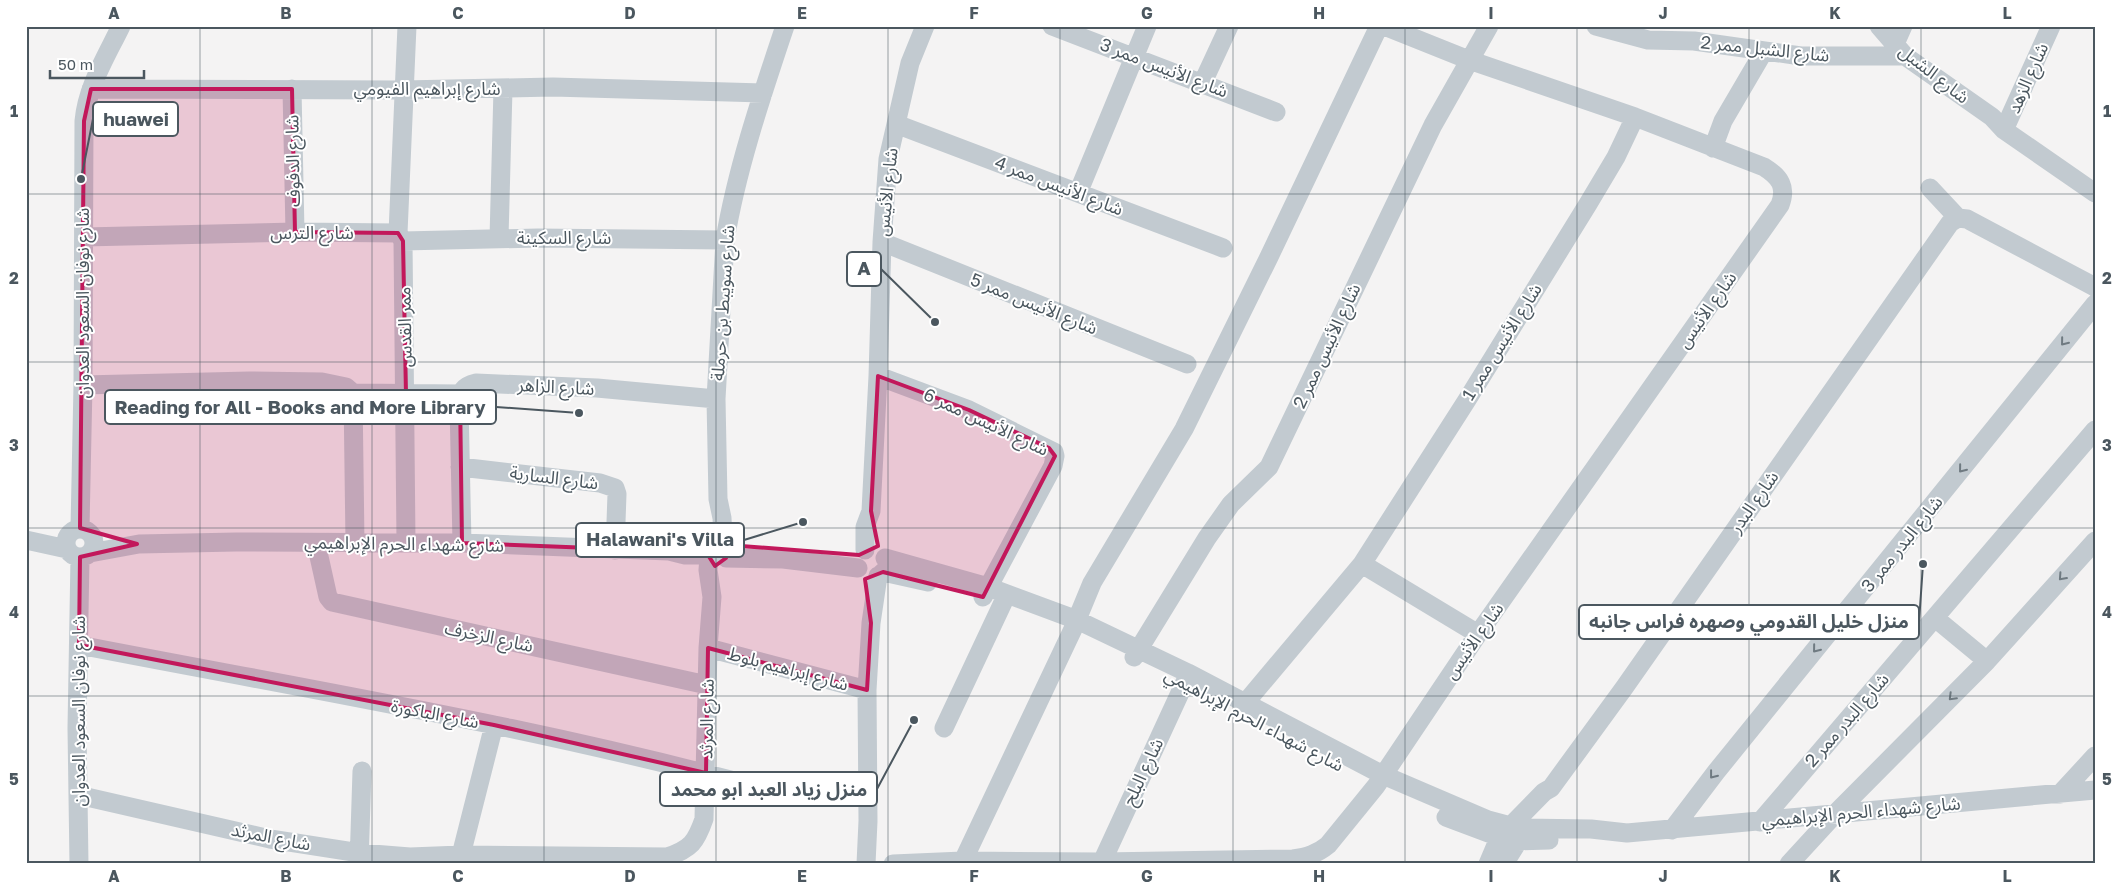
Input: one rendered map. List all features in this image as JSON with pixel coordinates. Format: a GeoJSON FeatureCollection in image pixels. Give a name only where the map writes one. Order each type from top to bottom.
{"type":"FeatureCollection","features":[{"type":"Feature","properties":{"kind":"street","name":"شارع نوفان السعود العدوان"},"geometry":{"type":"LineString","coordinates":[[79,864],[79,543],[83,385],[84,122],[86,105],[91,89],[121,26]]}},
{"type":"Feature","properties":{"kind":"street"},"geometry":{"type":"LineString","coordinates":[[401,237],[406,26]]}},
{"type":"Feature","properties":{"kind":"street","name":"شارع سويبط بن حرملة"},"geometry":{"type":"LineString","coordinates":[[717,550],[722,518],[718,499],[716,399],[725,240],[729,215],[763,93],[785,26]]}},
{"type":"Feature","properties":{"kind":"street","name":"شارع الأنيس"},"geometry":{"type":"LineString","coordinates":[[866,864],[868,821],[868,690],[872,563],[876,527],[871,512],[882,242],[888,159],[910,63],[925,26]]}},
{"type":"Feature","properties":{"kind":"street","name":"شارع الأنيس ممر 3"},"geometry":{"type":"LineString","coordinates":[[1052,26],[1203,82],[1276,112]]}},
{"type":"Feature","properties":{"kind":"street"},"geometry":{"type":"LineString","coordinates":[[1078,193],[1147,26]]}},
{"type":"Feature","properties":{"kind":"street"},"geometry":{"type":"LineString","coordinates":[[1203,82],[1228,26]]}},
{"type":"Feature","properties":{"kind":"street"},"geometry":{"type":"LineString","coordinates":[[964,861],[1075,625],[1092,583],[1184,428],[1379,26]]}},
{"type":"Feature","properties":{"kind":"street","name":"شارع الأنيس"},"geometry":{"type":"LineString","coordinates":[[893,864],[964,861],[1102,862],[1306,857],[1319,852],[1328,844],[1380,780],[1478,634],[1780,205],[1784,195],[1784,187],[1780,179],[1772,172],[1635,117],[1469,60],[1384,26]]}},
{"type":"Feature","properties":{"kind":"street","name":"شارع الأنيس ممر 2"},"geometry":{"type":"LineString","coordinates":[[1136,652],[1207,538],[1232,504],[1269,467],[1433,125],[1489,26]]}},
{"type":"Feature","properties":{"kind":"street","name":"شارع الشبل ممر 2"},"geometry":{"type":"LineString","coordinates":[[1596,26],[1648,40],[1694,42],[1822,58],[1900,50]]}},
{"type":"Feature","properties":{"kind":"street"},"geometry":{"type":"LineString","coordinates":[[1671,26],[1694,42]]}},
{"type":"Feature","properties":{"kind":"street"},"geometry":{"type":"LineString","coordinates":[[1862,26],[1880,28]]}},
{"type":"Feature","properties":{"kind":"street"},"geometry":{"type":"LineString","coordinates":[[1900,50],[1903,26]]}},
{"type":"Feature","properties":{"kind":"street","name":"شارع الزهد"},"geometry":{"type":"LineString","coordinates":[[2001,123],[2051,26]]}},
{"type":"Feature","properties":{"kind":"street","name":"شارع الشبل"},"geometry":{"type":"LineString","coordinates":[[1880,28],[1900,50],[2045,154],[2084,179],[2095,193]]}},
{"type":"Feature","properties":{"kind":"street"},"geometry":{"type":"LineString","coordinates":[[1713,148],[1723,122],[1764,51]]}},
{"type":"Feature","properties":{"kind":"street","name":"شارع إبراهيم الفيومي"},"geometry":{"type":"LineString","coordinates":[[91,89],[403,90],[553,87],[763,93]]}},
{"type":"Feature","properties":{"kind":"street","name":"شارع الدفوف"},"geometry":{"type":"LineString","coordinates":[[292,89],[295,232]]}},
{"type":"Feature","properties":{"kind":"street"},"geometry":{"type":"LineString","coordinates":[[499,238],[503,89]]}},
{"type":"Feature","properties":{"kind":"street","name":"شارع الأنيس ممر 1"},"geometry":{"type":"LineString","coordinates":[[1246,702],[1362,564],[1467,400],[1588,204],[1616,157],[1635,117]]}},
{"type":"Feature","properties":{"kind":"street","name":"شارع الأنيس ممر 4"},"geometry":{"type":"LineString","coordinates":[[896,124],[1223,248]]}},
{"type":"Feature","properties":{"kind":"street"},"geometry":{"type":"LineString","coordinates":[[1930,188],[1958,218],[1977,224],[2095,287]]}},
{"type":"Feature","properties":{"kind":"street","name":"شارع البدر"},"geometry":{"type":"LineString","coordinates":[[1513,833],[1551,797],[1552,788],[1624,688],[1943,230],[1958,218]]}},
{"type":"Feature","properties":{"kind":"street","name":"شارع الترس"},"geometry":{"type":"LineString","coordinates":[[84,237],[295,232],[401,237]]}},
{"type":"Feature","properties":{"kind":"street","name":"شارع السكينة"},"geometry":{"type":"LineString","coordinates":[[401,237],[725,240]]}},
{"type":"Feature","properties":{"kind":"street","name":"ممر القدس"},"geometry":{"type":"LineString","coordinates":[[401,237],[406,394],[406,542]]}},
{"type":"Feature","properties":{"kind":"street","name":"شارع الأنيس ممر 5"},"geometry":{"type":"LineString","coordinates":[[882,242],[1187,364]]}},
{"type":"Feature","properties":{"kind":"street","name":"شارع البدر ممر 3"},"geometry":{"type":"LineString","coordinates":[[1672,830],[1716,772],[2095,304]]}},
{"type":"Feature","properties":{"kind":"street","name":"شارع الأنيس ممر 6"},"geometry":{"type":"LineString","coordinates":[[878,376],[969,410],[1054,452],[1053,466],[986,592]]}},
{"type":"Feature","properties":{"kind":"street"},"geometry":{"type":"LineString","coordinates":[[83,385],[249,381],[322,382],[346,387],[353,393],[460,394],[462,543]]}},
{"type":"Feature","properties":{"kind":"street","name":"شارع الزاهر"},"geometry":{"type":"LineString","coordinates":[[460,394],[468,384],[476,383],[597,388],[716,399]]}},
{"type":"Feature","properties":{"kind":"street"},"geometry":{"type":"LineString","coordinates":[[353,393],[355,543]]}},
{"type":"Feature","properties":{"kind":"street","name":"شارع البدر ممر 2"},"geometry":{"type":"LineString","coordinates":[[1760,822],[2095,430]]}},
{"type":"Feature","properties":{"kind":"street","name":"شارع السارية"},"geometry":{"type":"LineString","coordinates":[[460,467],[600,483],[615,488],[618,494],[614,550]]}},
{"type":"Feature","properties":{"kind":"street"},"geometry":{"type":"LineString","coordinates":[[26,533],[79,543]]}},
{"type":"Feature","properties":{"kind":"street"},"geometry":{"type":"LineString","coordinates":[[26,540],[79,543]]}},
{"type":"Feature","properties":{"kind":"street"},"geometry":{"type":"LineString","coordinates":[[1789,864],[1834,815],[1987,661],[2095,541]]}},
{"type":"Feature","properties":{"kind":"street","name":"شارع شهداء الحرم الإبراهيمي"},"geometry":{"type":"LineString","coordinates":[[79,543],[462,543],[669,552],[686,555],[717,550],[783,559],[872,563],[986,592],[1075,625],[1246,702],[1380,780]]}},
{"type":"Feature","properties":{"kind":"street","name":"شارع الزخرف"},"geometry":{"type":"LineString","coordinates":[[316,543],[326,592],[332,602],[707,685]]}},
{"type":"Feature","properties":{"kind":"street","name":"شارع المرثد"},"geometry":{"type":"LineString","coordinates":[[78,795],[359,858],[461,855],[667,857],[684,852],[693,843],[704,819],[708,648],[712,597],[708,570],[717,550]]}},
{"type":"Feature","properties":{"kind":"street"},"geometry":{"type":"LineString","coordinates":[[1362,564],[1478,634]]}},
{"type":"Feature","properties":{"kind":"street"},"geometry":{"type":"LineString","coordinates":[[944,728],[1005,599]]}},
{"type":"Feature","properties":{"kind":"street"},"geometry":{"type":"LineString","coordinates":[[1935,618],[1987,661]]}},
{"type":"Feature","properties":{"kind":"street","name":"شارع الباكورة"},"geometry":{"type":"LineString","coordinates":[[79,644],[494,725],[706,773],[789,796]]}},
{"type":"Feature","properties":{"kind":"street","name":"شارع إبراهيم بلوط"},"geometry":{"type":"LineString","coordinates":[[708,648],[868,690]]}},
{"type":"Feature","properties":{"kind":"street","name":"شارع شهداء الحرم الإبراهيمي"},"geometry":{"type":"LineString","coordinates":[[1136,652],[1185,682],[1380,780],[1451,805],[1513,833],[1599,838],[1615,837],[1627,833],[2095,790]]}},
{"type":"Feature","properties":{"kind":"street","name":"شارع البلح"},"geometry":{"type":"LineString","coordinates":[[1102,862],[1185,682]]}},
{"type":"Feature","properties":{"kind":"street"},"geometry":{"type":"LineString","coordinates":[[461,855],[494,725]]}},
{"type":"Feature","properties":{"kind":"street"},"geometry":{"type":"LineString","coordinates":[[2060,794],[2095,756]]}},
{"type":"Feature","properties":{"kind":"street"},"geometry":{"type":"LineString","coordinates":[[359,858],[362,771]]}},
{"type":"Feature","properties":{"kind":"street"},"geometry":{"type":"LineString","coordinates":[[1488,864],[1513,833]]}},
{"type":"Feature","properties":{"kind":"street"},"geometry":{"type":"LineString","coordinates":[[1504,864],[1513,833]]}},
{"type":"Feature","properties":{"kind":"highlighted area"},"geometry":{"type":"Polygon","coordinates":[[[91,89],[292,89],[295,232],[398,233],[403,241],[406,394],[460,394],[462,543],[669,551],[708,555],[715,566],[726,558],[728,545],[859,555],[878,546],[871,511],[878,376],[969,410],[1049,448],[1055,456],[983,597],[883,572],[865,579],[871,623],[867,690],[708,648],[706,773],[494,725],[79,645],[80,557],[137,544],[80,528],[84,121],[91,89]]]}},
{"type":"Feature","properties":{"kind":"place","name":"huawei"},"geometry":{"type":"Point","coordinates":[81,179]}},
{"type":"Feature","properties":{"kind":"place","name":"A"},"geometry":{"type":"Point","coordinates":[935,322]}},
{"type":"Feature","properties":{"kind":"place","name":"Reading for All - Books and More Library"},"geometry":{"type":"Point","coordinates":[579,413]}},
{"type":"Feature","properties":{"kind":"place","name":"Halawani's Villa"},"geometry":{"type":"Point","coordinates":[803,522]}},
{"type":"Feature","properties":{"kind":"place","name":"منزل خليل القدومي وصهره فراس جانبه"},"geometry":{"type":"Point","coordinates":[1923,564]}},
{"type":"Feature","properties":{"kind":"place","name":"منزل زياد العبد ابو محمد"},"geometry":{"type":"Point","coordinates":[914,720]}}]}
